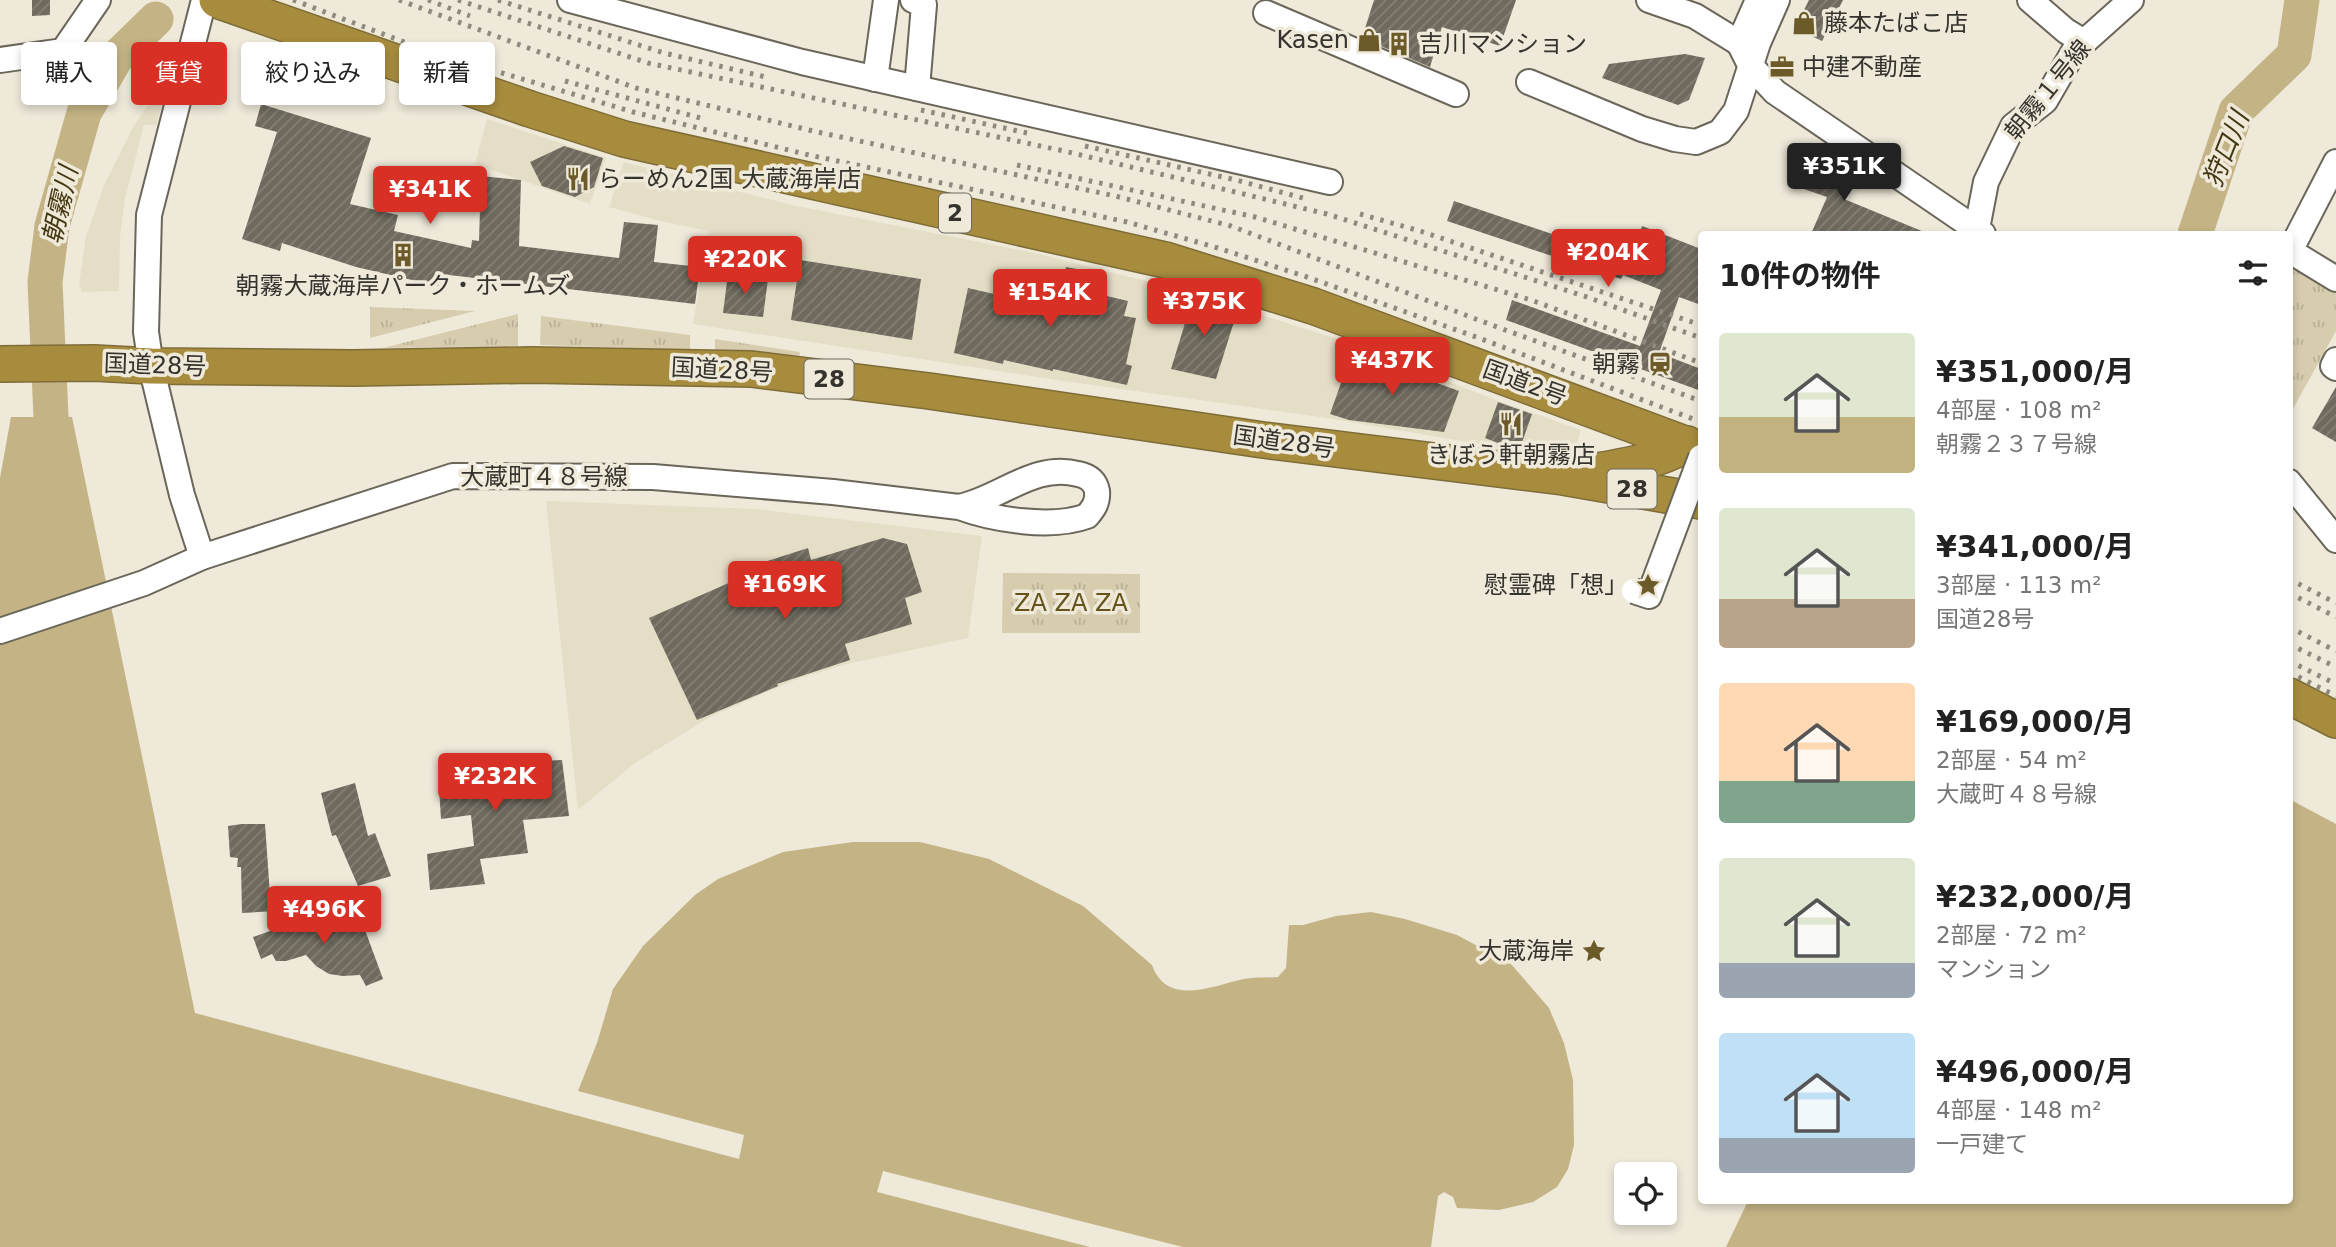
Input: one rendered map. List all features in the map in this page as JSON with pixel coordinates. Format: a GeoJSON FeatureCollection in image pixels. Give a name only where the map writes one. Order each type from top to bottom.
{"type":"FeatureCollection","features":[{"type":"Feature","properties":{"kind":"highway","name":"国道2号"},"geometry":{"type":"LineString","coordinates":[[217,0],[624,139],[1165,260],[1313,306],[1607,414],[1696,450]]}},
{"type":"Feature","properties":{"kind":"highway","name":"国道28号"},"geometry":{"type":"LineString","coordinates":[[0,364],[90,363],[148,349],[353,368],[532,365],[751,369],[929,391],[1263,440],[1563,477],[1698,500]]}},
{"type":"Feature","properties":{"kind":"highway"},"geometry":{"type":"LineString","coordinates":[[1597,471],[1609,461],[1615,448],[1614,432],[1607,414]]}},
{"type":"Feature","properties":{"kind":"highway","name":"国道28号"},"geometry":{"type":"LineString","coordinates":[[1563,477],[1696,450]]}},
{"type":"Feature","properties":{"kind":"highway"},"geometry":{"type":"LineString","coordinates":[[2293,698],[2336,720]]}},
{"type":"Feature","properties":{"kind":"street"},"geometry":{"type":"LineString","coordinates":[[0,60],[63,51],[98,0]]}},
{"type":"Feature","properties":{"kind":"street"},"geometry":{"type":"LineString","coordinates":[[202,557],[182,495],[148,349],[149,215],[204,0]]}},
{"type":"Feature","properties":{"kind":"street"},"geometry":{"type":"LineString","coordinates":[[570,0],[802,62],[1330,182]]}},
{"type":"Feature","properties":{"kind":"street"},"geometry":{"type":"LineString","coordinates":[[876,79],[886,0]]}},
{"type":"Feature","properties":{"kind":"street"},"geometry":{"type":"LineString","coordinates":[[914,0],[924,5],[917,88]]}},
{"type":"Feature","properties":{"kind":"street"},"geometry":{"type":"LineString","coordinates":[[1649,0],[1695,16],[1739,43],[1750,65],[1775,92],[1976,231]]}},
{"type":"Feature","properties":{"kind":"street"},"geometry":{"type":"LineString","coordinates":[[1739,43],[1758,0]]}},
{"type":"Feature","properties":{"kind":"street"},"geometry":{"type":"LineString","coordinates":[[1529,82],[1642,129],[1696,142],[1720,132],[1736,111],[1750,65],[1777,0]]}},
{"type":"Feature","properties":{"kind":"street"},"geometry":{"type":"LineString","coordinates":[[2030,0],[2066,31],[2084,42]]}},
{"type":"Feature","properties":{"kind":"street","name":"朝霧１号線"},"geometry":{"type":"LineString","coordinates":[[1979,231],[1986,182],[2012,127],[2045,101],[2074,51],[2131,0]]}},
{"type":"Feature","properties":{"kind":"street"},"geometry":{"type":"LineString","coordinates":[[1266,13],[1456,94]]}},
{"type":"Feature","properties":{"kind":"street"},"geometry":{"type":"LineString","coordinates":[[2293,245],[2336,162]]}},
{"type":"Feature","properties":{"kind":"street"},"geometry":{"type":"LineString","coordinates":[[2293,253],[2336,279]]}},
{"type":"Feature","properties":{"kind":"street"},"geometry":{"type":"LineString","coordinates":[[2336,360],[2333,366],[2336,368]]}},
{"type":"Feature","properties":{"kind":"street"},"geometry":{"type":"LineString","coordinates":[[1634,592],[1649,596],[1696,450]]}},
{"type":"Feature","properties":{"kind":"street","name":"大蔵町４８号線"},"geometry":{"type":"LineString","coordinates":[[0,631],[144,583],[202,557],[453,476],[653,477],[833,492],[960,507],[976,514],[1058,522],[1087,516],[1097,501],[1097,493],[1095,485],[1088,477],[1066,472],[1044,472],[976,504],[960,507]]}},
{"type":"Feature","properties":{"kind":"street"},"geometry":{"type":"LineString","coordinates":[[2293,487],[2336,540]]}},
{"type":"Feature","properties":{"kind":"shaded area"},"geometry":{"type":"Polygon","coordinates":[[[148,105],[162,105],[156,125],[144,125],[125,199],[120,237],[119,291],[82,292],[79,285],[86,236],[105,183],[132,129],[148,105]]]}},
{"type":"Feature","properties":{"kind":"shaded area"},"geometry":{"type":"Polygon","coordinates":[[[487,119],[606,158],[590,204],[475,164],[487,119]]]}},
{"type":"Feature","properties":{"kind":"shaded area"},"geometry":{"type":"Polygon","coordinates":[[[624,162],[792,205],[1035,253],[1185,291],[1353,344],[1498,401],[1581,430],[1572,460],[1327,418],[693,324],[709,231],[609,207],[624,162]]]}},
{"type":"Feature","properties":{"kind":"shaded area"},"geometry":{"type":"Polygon","coordinates":[[[11,417],[72,417],[195,1013],[739,1159],[744,1135],[578,1091],[597,1043],[613,989],[643,946],[695,895],[718,879],[783,852],[853,842],[920,842],[989,859],[1083,906],[1152,965],[1159,978],[1168,986],[1179,990],[1205,989],[1248,978],[1278,977],[1286,968],[1289,925],[1303,925],[1336,916],[1371,912],[1457,935],[1511,964],[1549,1008],[1564,1043],[1573,1080],[1574,1145],[1568,1169],[1557,1187],[1533,1202],[1499,1210],[1457,1208],[1453,1197],[1444,1192],[1438,1196],[1431,1247],[1183,1247],[883,1171],[877,1192],[1090,1247],[0,1247],[0,478],[11,417]]]}},
{"type":"Feature","properties":{"kind":"shaded area"},"geometry":{"type":"Polygon","coordinates":[[[546,501],[755,509],[982,536],[968,638],[847,664],[797,679],[712,716],[635,763],[578,810],[546,501]]]}},
{"type":"Feature","properties":{"kind":"shaded area"},"geometry":{"type":"Polygon","coordinates":[[[2293,801],[2336,824],[2336,1247],[1726,1247],[1747,1204],[2293,1204],[2293,801]]]}},
{"type":"Feature","properties":{"kind":"green space"},"geometry":{"type":"Polygon","coordinates":[[[2293,266],[2336,288],[2336,331],[2293,409],[2293,266]]]}},
{"type":"Feature","properties":{"kind":"green space"},"geometry":{"type":"Polygon","coordinates":[[[370,307],[475,311],[370,338],[370,307]]]}},
{"type":"Feature","properties":{"kind":"green space"},"geometry":{"type":"Polygon","coordinates":[[[518,314],[518,346],[383,348],[518,314]]]}},
{"type":"Feature","properties":{"kind":"green space"},"geometry":{"type":"Polygon","coordinates":[[[541,316],[690,335],[690,350],[540,345],[541,316]]]}},
{"type":"Feature","properties":{"kind":"green space"},"geometry":{"type":"Polygon","coordinates":[[[715,339],[800,352],[799,358],[715,350],[715,339]]]}},
{"type":"Feature","properties":{"kind":"green space","name":"ZA ZA ZA"},"geometry":{"type":"Polygon","coordinates":[[[1003,573],[1140,574],[1140,633],[1002,633],[1003,573]]]}},
{"type":"Feature","properties":{"kind":"building"},"geometry":{"type":"Polygon","coordinates":[[[32,0],[50,0],[50,15],[32,16],[32,0]]]}},
{"type":"Feature","properties":{"kind":"building"},"geometry":{"type":"Polygon","coordinates":[[[1374,0],[1516,0],[1500,46],[1442,27],[1430,67],[1362,38],[1374,0]]]}},
{"type":"Feature","properties":{"kind":"building"},"geometry":{"type":"Polygon","coordinates":[[[1809,0],[1843,0],[1822,41],[1795,28],[1809,0]]]}},
{"type":"Feature","properties":{"kind":"building"},"geometry":{"type":"Polygon","coordinates":[[[1685,54],[1705,58],[1689,100],[1678,105],[1602,78],[1609,64],[1685,54]]]}},
{"type":"Feature","properties":{"kind":"building"},"geometry":{"type":"Polygon","coordinates":[[[261,105],[264,105],[371,138],[350,204],[398,215],[394,231],[471,248],[472,240],[479,241],[481,176],[521,180],[519,246],[619,258],[624,222],[658,225],[654,262],[700,267],[695,304],[441,274],[438,286],[356,267],[282,243],[280,251],[242,239],[277,132],[255,126],[261,105]]]}},
{"type":"Feature","properties":{"kind":"building"},"geometry":{"type":"Polygon","coordinates":[[[564,146],[603,158],[594,187],[575,197],[542,186],[530,162],[564,146]]]}},
{"type":"Feature","properties":{"kind":"building"},"geometry":{"type":"Polygon","coordinates":[[[1814,149],[1852,173],[1844,199],[1922,231],[1812,231],[1827,197],[1798,187],[1814,149]]]}},
{"type":"Feature","properties":{"kind":"building"},"geometry":{"type":"Polygon","coordinates":[[[1454,201],[1629,260],[1642,226],[1698,248],[1698,304],[1679,297],[1659,353],[1698,368],[1698,390],[1506,320],[1512,300],[1640,346],[1661,290],[1623,275],[1621,279],[1447,221],[1454,201]]]}},
{"type":"Feature","properties":{"kind":"building"},"geometry":{"type":"Polygon","coordinates":[[[800,260],[921,279],[912,340],[791,320],[800,260]]]}},
{"type":"Feature","properties":{"kind":"building"},"geometry":{"type":"Polygon","coordinates":[[[1066,267],[1082,270],[1077,289],[1128,301],[1124,316],[1136,318],[1126,364],[1132,366],[1127,385],[1053,369],[1004,360],[1003,364],[954,353],[968,288],[1025,301],[1031,273],[1063,280],[1066,267]]]}},
{"type":"Feature","properties":{"kind":"building"},"geometry":{"type":"Polygon","coordinates":[[[728,274],[768,279],[763,317],[723,313],[728,274]]]}},
{"type":"Feature","properties":{"kind":"building"},"geometry":{"type":"Polygon","coordinates":[[[1193,297],[1238,309],[1216,379],[1171,369],[1193,297]]]}},
{"type":"Feature","properties":{"kind":"building"},"geometry":{"type":"Polygon","coordinates":[[[1352,352],[1459,391],[1444,432],[1349,420],[1330,414],[1352,352]]]}},
{"type":"Feature","properties":{"kind":"building"},"geometry":{"type":"Polygon","coordinates":[[[2336,387],[2336,442],[2312,428],[2336,387]]]}},
{"type":"Feature","properties":{"kind":"building"},"geometry":{"type":"Polygon","coordinates":[[[1498,402],[1532,414],[1519,451],[1485,438],[1498,402]]]}},
{"type":"Feature","properties":{"kind":"building"},"geometry":{"type":"Polygon","coordinates":[[[883,538],[907,544],[922,592],[905,598],[912,624],[845,644],[850,660],[777,684],[778,686],[697,720],[649,618],[731,582],[732,585],[759,577],[755,565],[808,548],[811,560],[883,538]]]}},
{"type":"Feature","properties":{"kind":"building"},"geometry":{"type":"Polygon","coordinates":[[[517,757],[517,762],[562,760],[569,816],[523,820],[528,853],[480,859],[485,884],[430,890],[427,854],[474,846],[471,815],[441,819],[439,788],[445,787],[445,771],[466,769],[465,762],[517,757]]]}},
{"type":"Feature","properties":{"kind":"building"},"geometry":{"type":"Polygon","coordinates":[[[355,783],[368,836],[375,833],[391,876],[358,886],[336,835],[332,836],[321,793],[355,783]]]}},
{"type":"Feature","properties":{"kind":"building"},"geometry":{"type":"Polygon","coordinates":[[[265,824],[270,895],[278,895],[277,911],[242,913],[241,867],[237,867],[238,858],[230,857],[228,826],[265,824]]]}},
{"type":"Feature","properties":{"kind":"building"},"geometry":{"type":"Polygon","coordinates":[[[340,906],[348,926],[356,923],[358,932],[365,930],[383,979],[366,986],[360,975],[329,974],[316,966],[306,955],[286,961],[276,961],[272,954],[261,959],[253,937],[340,906]]]}},
{"type":"Feature","properties":{"kind":"waterway","name":"狩口川"},"geometry":{"type":"LineString","coordinates":[[2196,231],[2236,111],[2294,55],[2302,0]]}},
{"type":"Feature","properties":{"kind":"waterway","name":"朝霧川"},"geometry":{"type":"LineString","coordinates":[[51,417],[45,282],[52,226],[84,113],[116,58],[156,19]]}},
{"type":"Feature","properties":{"kind":"railway"},"geometry":{"type":"LineString","coordinates":[[293,0],[428,51],[633,112],[809,155],[1127,222],[1218,248],[1479,338],[1698,421]]}},
{"type":"Feature","properties":{"kind":"railway"},"geometry":{"type":"LineString","coordinates":[[399,0],[636,88],[813,131],[1115,196],[1231,226],[1698,400]]}},
{"type":"Feature","properties":{"kind":"railway"},"geometry":{"type":"LineString","coordinates":[[428,0],[470,16]]}},
{"type":"Feature","properties":{"kind":"railway"},"geometry":{"type":"LineString","coordinates":[[458,0],[648,63],[1064,151],[1327,214],[1584,296],[1698,337]]}},
{"type":"Feature","properties":{"kind":"railway"},"geometry":{"type":"LineString","coordinates":[[498,0],[664,53],[770,78]]}},
{"type":"Feature","properties":{"kind":"railway"},"geometry":{"type":"LineString","coordinates":[[565,81],[704,119]]}},
{"type":"Feature","properties":{"kind":"railway"},"geometry":{"type":"LineString","coordinates":[[921,110],[1027,133]]}},
{"type":"Feature","properties":{"kind":"railway"},"geometry":{"type":"LineString","coordinates":[[1085,146],[1303,198]]}},
{"type":"Feature","properties":{"kind":"railway"},"geometry":{"type":"LineString","coordinates":[[1017,165],[1255,217],[1531,300],[1698,362]]}},
{"type":"Feature","properties":{"kind":"railway"},"geometry":{"type":"LineString","coordinates":[[1360,214],[1420,231],[1698,324]]}},
{"type":"Feature","properties":{"kind":"railway"},"geometry":{"type":"LineString","coordinates":[[2293,581],[2336,603]]}},
{"type":"Feature","properties":{"kind":"railway"},"geometry":{"type":"LineString","coordinates":[[2293,595],[2336,617]]}},
{"type":"Feature","properties":{"kind":"railway"},"geometry":{"type":"LineString","coordinates":[[2293,629],[2336,651]]}},
{"type":"Feature","properties":{"kind":"railway"},"geometry":{"type":"LineString","coordinates":[[2293,646],[2336,667]]}},
{"type":"Feature","properties":{"kind":"railway"},"geometry":{"type":"LineString","coordinates":[[2293,663],[2336,684]]}},
{"type":"Feature","properties":{"kind":"railway"},"geometry":{"type":"LineString","coordinates":[[2293,674],[2336,696]]}},
{"type":"Feature","properties":{"kind":"place","name":"藤本たばこ店"},"geometry":{"type":"Point","coordinates":[1804,23]}},
{"type":"Feature","properties":{"kind":"place","name":"Kasen"},"geometry":{"type":"Point","coordinates":[1369,40]}},
{"type":"Feature","properties":{"kind":"place","name":"吉川マンション"},"geometry":{"type":"Point","coordinates":[1399,44]}},
{"type":"Feature","properties":{"kind":"place","name":"中建不動産"},"geometry":{"type":"Point","coordinates":[1782,67]}},
{"type":"Feature","properties":{"kind":"place","name":"らーめん2国 大蔵海岸店"},"geometry":{"type":"Point","coordinates":[578,179]}},
{"type":"Feature","properties":{"kind":"place","name":"朝霧大蔵海岸パーク・ホームズ"},"geometry":{"type":"Point","coordinates":[403,255]}},
{"type":"Feature","properties":{"kind":"place","name":"朝霧"},"geometry":{"type":"Point","coordinates":[1660,364]}},
{"type":"Feature","properties":{"kind":"place","name":"きぼう軒朝霧店"},"geometry":{"type":"Point","coordinates":[1511,424]}},
{"type":"Feature","properties":{"kind":"place","name":"慰霊碑「想」"},"geometry":{"type":"Point","coordinates":[1648,585]}},
{"type":"Feature","properties":{"kind":"place","name":"大蔵海岸"},"geometry":{"type":"Point","coordinates":[1594,951]}}]}
